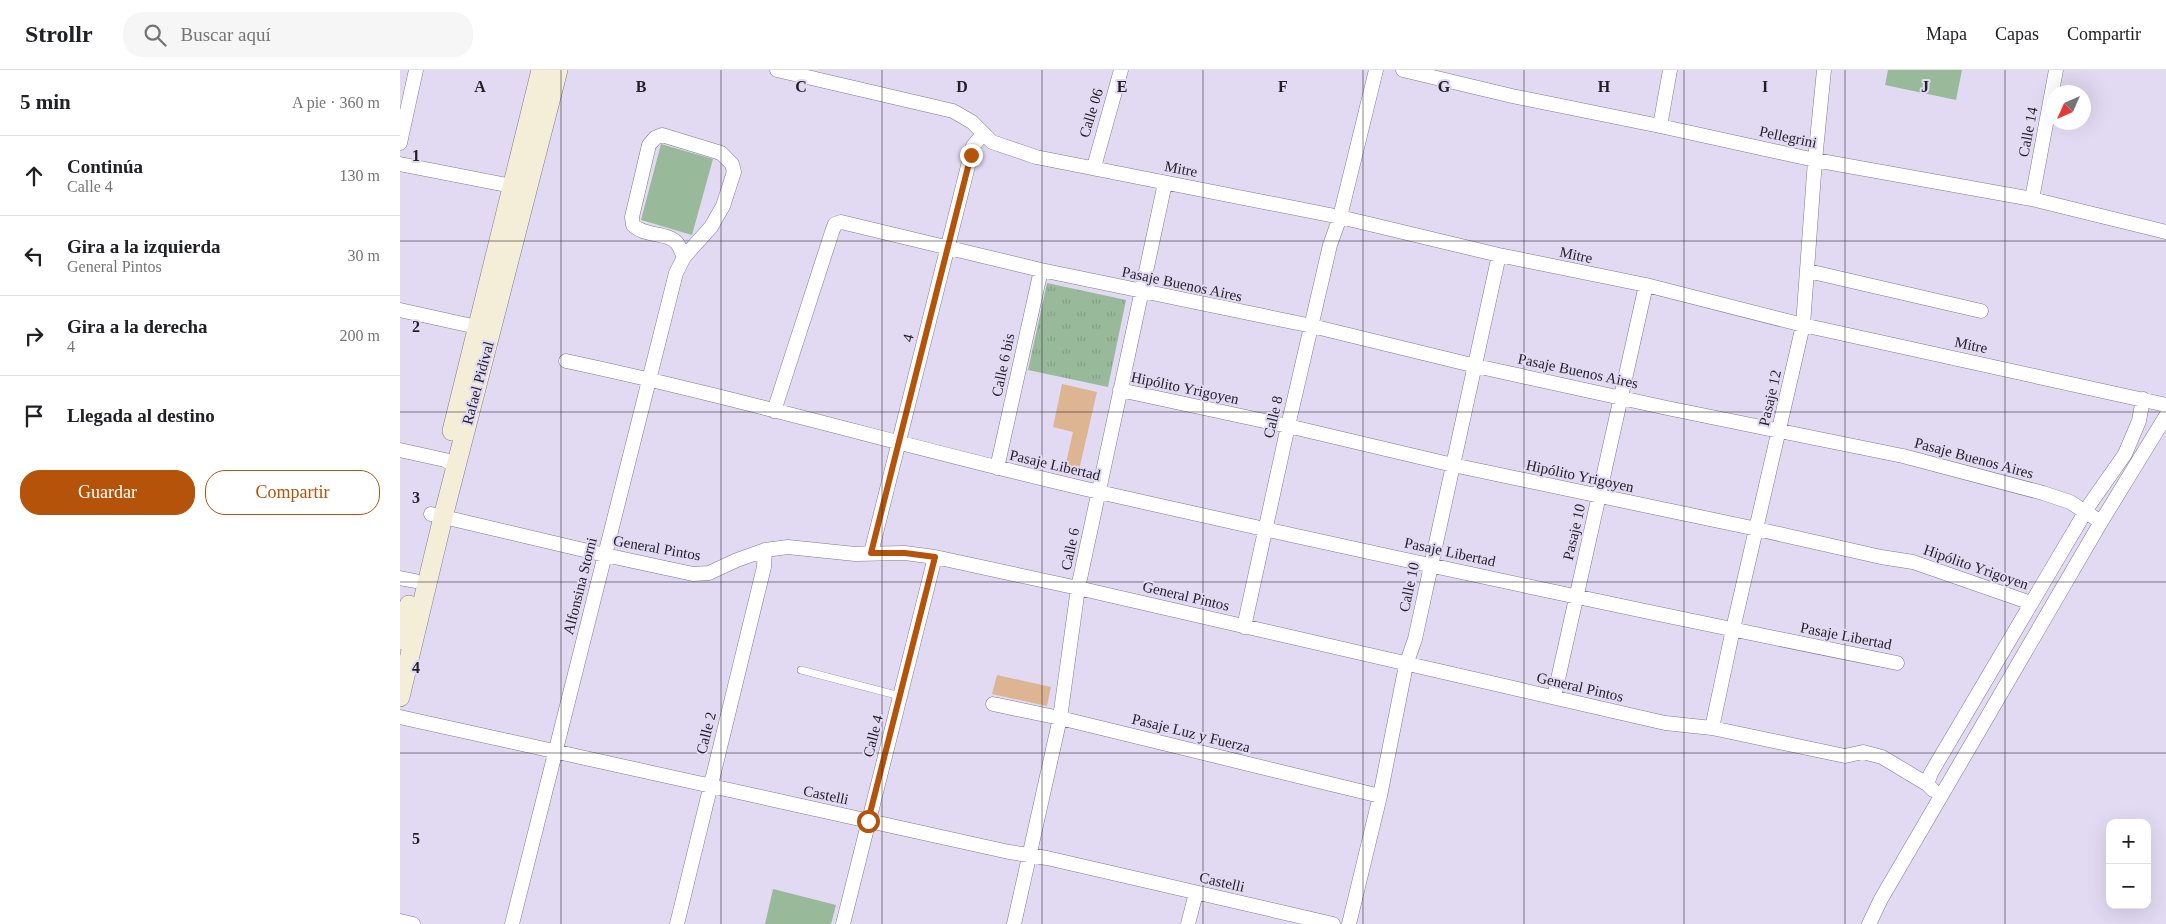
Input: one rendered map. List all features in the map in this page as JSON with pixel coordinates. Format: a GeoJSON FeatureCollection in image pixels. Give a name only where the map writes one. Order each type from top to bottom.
{"type":"FeatureCollection","features":[{"type":"Feature","properties":{"kind":"street"},"geometry":{"type":"LineString","coordinates":[[400,143],[416,70]]}},
{"type":"Feature","properties":{"kind":"street","name":"Rafael Pidival"},"geometry":{"type":"LineString","coordinates":[[450,463],[478,327],[541,70]]}},
{"type":"Feature","properties":{"kind":"street","name":"Rafael Pidival"},"geometry":{"type":"LineString","coordinates":[[400,697],[437,515],[450,463],[558,70]]}},
{"type":"Feature","properties":{"kind":"street","name":"Mitre"},"geometry":{"type":"LineString","coordinates":[[777,70],[953,111],[972,122],[983,134],[999,146],[1019,152],[1340,217],[1499,255],[1646,285],[1803,324],[2166,405]]}},
{"type":"Feature","properties":{"kind":"street","name":"Calle 06"},"geometry":{"type":"LineString","coordinates":[[1094,167],[1097,150],[1121,70]]}},
{"type":"Feature","properties":{"kind":"street","name":"Calle 8"},"geometry":{"type":"LineString","coordinates":[[1244,627],[1330,245],[1340,217],[1376,70]]}},
{"type":"Feature","properties":{"kind":"street","name":"Pellegrini"},"geometry":{"type":"LineString","coordinates":[[1404,70],[1512,96],[1815,160],[2032,199],[2166,232]]}},
{"type":"Feature","properties":{"kind":"street"},"geometry":{"type":"LineString","coordinates":[[1660,126],[1670,70]]}},
{"type":"Feature","properties":{"kind":"street","name":"Pasaje 12"},"geometry":{"type":"LineString","coordinates":[[1712,728],[1803,324],[1815,160],[1824,70]]}},
{"type":"Feature","properties":{"kind":"street","name":"Calle 14"},"geometry":{"type":"LineString","coordinates":[[2032,199],[2056,70]]}},
{"type":"Feature","properties":{"kind":"street","name":"4"},"geometry":{"type":"LineString","coordinates":[[871,553],[974,146],[983,134]]}},
{"type":"Feature","properties":{"kind":"street","name":"Alfonsina Storni"},"geometry":{"type":"LineString","coordinates":[[512,924],[648,378],[676,273],[684,257],[711,227],[723,206],[734,172],[732,164],[721,153],[662,135],[655,138],[649,146],[632,217],[633,225],[642,232],[672,238],[677,243],[684,257]]}},
{"type":"Feature","properties":{"kind":"street"},"geometry":{"type":"LineString","coordinates":[[400,164],[512,186]]}},
{"type":"Feature","properties":{"kind":"street","name":"Calle 6"},"geometry":{"type":"LineString","coordinates":[[1014,924],[1060,718],[1078,588],[1165,183]]}},
{"type":"Feature","properties":{"kind":"street","name":"Pasaje Buenos Aires"},"geometry":{"type":"LineString","coordinates":[[774,411],[835,224],[841,222],[1041,270],[1312,326],[1476,366],[1903,456],[2033,490],[2070,502],[2101,522]]}},
{"type":"Feature","properties":{"kind":"street","name":"Calle 10"},"geometry":{"type":"LineString","coordinates":[[1349,924],[1380,796],[1406,664],[1415,640],[1499,255]]}},
{"type":"Feature","properties":{"kind":"street","name":"Calle 6 bis"},"geometry":{"type":"LineString","coordinates":[[997,468],[1041,270]]}},
{"type":"Feature","properties":{"kind":"street"},"geometry":{"type":"LineString","coordinates":[[1808,271],[1981,311]]}},
{"type":"Feature","properties":{"kind":"street","name":"Pasaje 10"},"geometry":{"type":"LineString","coordinates":[[1554,697],[1646,285]]}},
{"type":"Feature","properties":{"kind":"street"},"geometry":{"type":"LineString","coordinates":[[400,310],[478,327]]}},
{"type":"Feature","properties":{"kind":"street","name":"Pasaje Libertad"},"geometry":{"type":"LineString","coordinates":[[566,361],[648,378],[898,443],[1098,492],[1430,565],[1897,663]]}},
{"type":"Feature","properties":{"kind":"street","name":"Hipólito Yrigoyen"},"geometry":{"type":"LineString","coordinates":[[1120,390],[1288,426],[1453,465],[1881,557],[1913,562],[2031,603]]}},
{"type":"Feature","properties":{"kind":"street"},"geometry":{"type":"LineString","coordinates":[[1927,784],[1931,773],[2085,512],[2133,439],[2140,421],[2143,400]]}},
{"type":"Feature","properties":{"kind":"street"},"geometry":{"type":"LineString","coordinates":[[1869,924],[2101,522],[2166,416]]}},
{"type":"Feature","properties":{"kind":"street"},"geometry":{"type":"LineString","coordinates":[[400,450],[450,463]]}},
{"type":"Feature","properties":{"kind":"street","name":"Rafael Pidival"},"geometry":{"type":"LineString","coordinates":[[400,640],[407,580],[437,515]]}},
{"type":"Feature","properties":{"kind":"street","name":"General Pintos"},"geometry":{"type":"LineString","coordinates":[[437,515],[693,574],[709,573],[765,550],[788,548],[855,554],[905,553],[935,557],[1665,723],[1712,728],[1845,756],[1863,752],[1882,757],[1927,784],[1940,798]]}},
{"type":"Feature","properties":{"kind":"street","name":"Calle 2"},"geometry":{"type":"LineString","coordinates":[[677,924],[764,567],[765,550]]}},
{"type":"Feature","properties":{"kind":"street","name":"Calle 4"},"geometry":{"type":"LineString","coordinates":[[843,924],[935,557]]}},
{"type":"Feature","properties":{"kind":"street","name":"Pasaje Luz y Fuerza"},"geometry":{"type":"LineString","coordinates":[[993,704],[1060,718],[1380,796]]}},
{"type":"Feature","properties":{"kind":"street","name":"Castelli"},"geometry":{"type":"LineString","coordinates":[[400,717],[1333,924]]}},
{"type":"Feature","properties":{"kind":"street"},"geometry":{"type":"LineString","coordinates":[[1188,924],[1196,893]]}},
{"type":"Feature","properties":{"kind":"street"},"geometry":{"type":"LineString","coordinates":[[400,921],[413,924]]}},
{"type":"Feature","properties":{"kind":"lane"},"geometry":{"type":"LineString","coordinates":[[802,670],[900,696]]}},
{"type":"Feature","properties":{"kind":"green space"},"geometry":{"type":"Polygon","coordinates":[[[1888,70],[1962,70],[1956,100],[1885,85],[1888,70]]]}},
{"type":"Feature","properties":{"kind":"green space"},"geometry":{"type":"Polygon","coordinates":[[[661,144],[713,159],[692,235],[641,220],[661,144]]]}},
{"type":"Feature","properties":{"kind":"green space"},"geometry":{"type":"Polygon","coordinates":[[[1047,283],[1126,300],[1108,387],[1028,370],[1047,283]]]}},
{"type":"Feature","properties":{"kind":"green space"},"geometry":{"type":"Polygon","coordinates":[[[773,889],[836,905],[831,924],[765,924],[773,889]]]}},
{"type":"Feature","properties":{"kind":"building"},"geometry":{"type":"Polygon","coordinates":[[[1062,384],[1097,392],[1079,470],[1065,467],[1073,432],[1053,427],[1062,384]]]}},
{"type":"Feature","properties":{"kind":"building"},"geometry":{"type":"Polygon","coordinates":[[[997,675],[1051,687],[1047,706],[992,694],[997,675]]]}},
{"type":"Feature","properties":{"kind":"route"},"geometry":{"type":"LineString","coordinates":[[868,821],[935,557],[905,553],[871,553],[971,155]]}}]}
